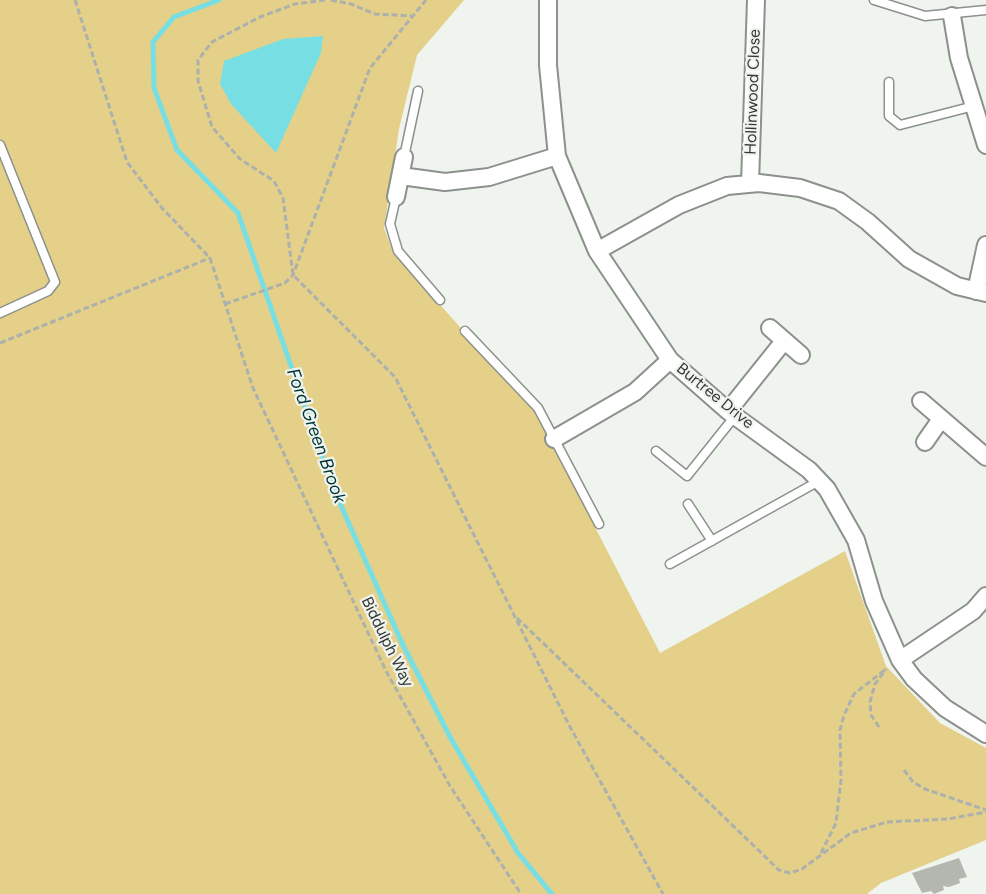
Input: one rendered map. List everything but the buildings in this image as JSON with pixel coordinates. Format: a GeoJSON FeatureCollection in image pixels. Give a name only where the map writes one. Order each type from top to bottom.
{"type":"FeatureCollection","features":[{"type":"Feature","properties":{"kind":"street","name":"Burtree Drive"},"geometry":{"type":"LineString","coordinates":[[548,0],[548,65],[557,156],[597,251],[670,360],[827,489],[856,540],[894,664],[945,708],[986,734]]}},
{"type":"Feature","properties":{"kind":"street","name":"Hollinwood Close"},"geometry":{"type":"LineString","coordinates":[[750,184],[756,0]]}},
{"type":"Feature","properties":{"kind":"street"},"geometry":{"type":"LineString","coordinates":[[952,16],[959,58],[986,145]]}},
{"type":"Feature","properties":{"kind":"street"},"geometry":{"type":"LineString","coordinates":[[401,176],[445,182],[489,177],[557,156]]}},
{"type":"Feature","properties":{"kind":"street"},"geometry":{"type":"LineString","coordinates":[[396,197],[404,157]]}},
{"type":"Feature","properties":{"kind":"street"},"geometry":{"type":"LineString","coordinates":[[597,251],[679,205],[728,186],[750,184],[800,188],[839,201],[868,222],[909,259],[957,286],[981,292],[986,245]]}},
{"type":"Feature","properties":{"kind":"street"},"geometry":{"type":"LineString","coordinates":[[770,328],[801,356]]}},
{"type":"Feature","properties":{"kind":"street"},"geometry":{"type":"LineString","coordinates":[[732,413],[784,341]]}},
{"type":"Feature","properties":{"kind":"street"},"geometry":{"type":"LineString","coordinates":[[554,439],[635,392],[670,360]]}},
{"type":"Feature","properties":{"kind":"street"},"geometry":{"type":"LineString","coordinates":[[921,401],[986,457]]}},
{"type":"Feature","properties":{"kind":"street"},"geometry":{"type":"LineString","coordinates":[[925,442],[941,418]]}},
{"type":"Feature","properties":{"kind":"street"},"geometry":{"type":"LineString","coordinates":[[894,664],[973,611],[986,596]]}},
{"type":"Feature","properties":{"kind":"lane"},"geometry":{"type":"LineString","coordinates":[[874,0],[925,16],[952,16],[986,10]]}},
{"type":"Feature","properties":{"kind":"lane"},"geometry":{"type":"LineString","coordinates":[[890,82],[889,116],[900,125],[974,106]]}},
{"type":"Feature","properties":{"kind":"lane"},"geometry":{"type":"LineString","coordinates":[[404,157],[418,91]]}},
{"type":"Feature","properties":{"kind":"lane"},"geometry":{"type":"LineString","coordinates":[[0,145],[55,282],[48,291],[0,313]]}},
{"type":"Feature","properties":{"kind":"lane"},"geometry":{"type":"LineString","coordinates":[[396,197],[390,224],[398,251],[440,300]]}},
{"type":"Feature","properties":{"kind":"lane"},"geometry":{"type":"LineString","coordinates":[[465,330],[538,408],[599,524]]}},
{"type":"Feature","properties":{"kind":"lane"},"geometry":{"type":"LineString","coordinates":[[656,451],[687,476],[732,413]]}},
{"type":"Feature","properties":{"kind":"lane"},"geometry":{"type":"LineString","coordinates":[[670,564],[819,481]]}},
{"type":"Feature","properties":{"kind":"lane"},"geometry":{"type":"LineString","coordinates":[[688,504],[712,541]]}},
{"type":"Feature","properties":{"kind":"path"},"geometry":{"type":"LineString","coordinates":[[0,343],[210,258],[162,208],[127,162],[75,0]]}},
{"type":"Feature","properties":{"kind":"path"},"geometry":{"type":"LineString","coordinates":[[325,0],[295,4],[260,17],[212,42],[198,60],[198,81],[212,127],[240,159],[274,182],[283,198],[293,275],[395,376],[570,727],[663,894]]}},
{"type":"Feature","properties":{"kind":"path"},"geometry":{"type":"LineString","coordinates":[[331,0],[351,4],[375,14],[413,16]]}},
{"type":"Feature","properties":{"kind":"path"},"geometry":{"type":"LineString","coordinates":[[225,304],[285,283],[293,275],[369,68],[426,0]]}},
{"type":"Feature","properties":{"kind":"path","name":"Biddulph Way"},"geometry":{"type":"LineString","coordinates":[[210,258],[253,388],[386,671],[450,786],[521,894]]}},
{"type":"Feature","properties":{"kind":"path"},"geometry":{"type":"LineString","coordinates":[[515,616],[779,870],[790,873],[802,869],[851,833],[887,822],[948,819],[986,811]]}},
{"type":"Feature","properties":{"kind":"path"},"geometry":{"type":"LineString","coordinates":[[819,855],[836,823],[841,780],[840,730],[844,715],[854,694],[874,675],[894,664]]}},
{"type":"Feature","properties":{"kind":"path"},"geometry":{"type":"LineString","coordinates":[[879,727],[871,715],[870,702],[875,684],[894,664]]}},
{"type":"Feature","properties":{"kind":"path"},"geometry":{"type":"LineString","coordinates":[[904,770],[913,782],[925,789],[986,811]]}},
{"type":"Feature","properties":{"kind":"shaded area"},"geometry":{"type":"Polygon","coordinates":[[[0,0],[464,0],[417,55],[399,129],[384,228],[393,252],[535,411],[660,653],[845,551],[886,666],[940,723],[986,748],[986,840],[881,883],[867,894],[0,894],[0,0]]]}},
{"type":"Feature","properties":{"kind":"water"},"geometry":{"type":"Polygon","coordinates":[[[323,36],[321,53],[276,153],[231,104],[220,84],[224,61],[283,39],[323,36]]]}},
{"type":"Feature","properties":{"kind":"waterway","name":"Ford Green Brook"},"geometry":{"type":"LineString","coordinates":[[219,0],[174,17],[153,42],[154,88],[177,150],[238,213],[334,490],[402,643],[450,737],[518,853],[552,894]]}}]}
